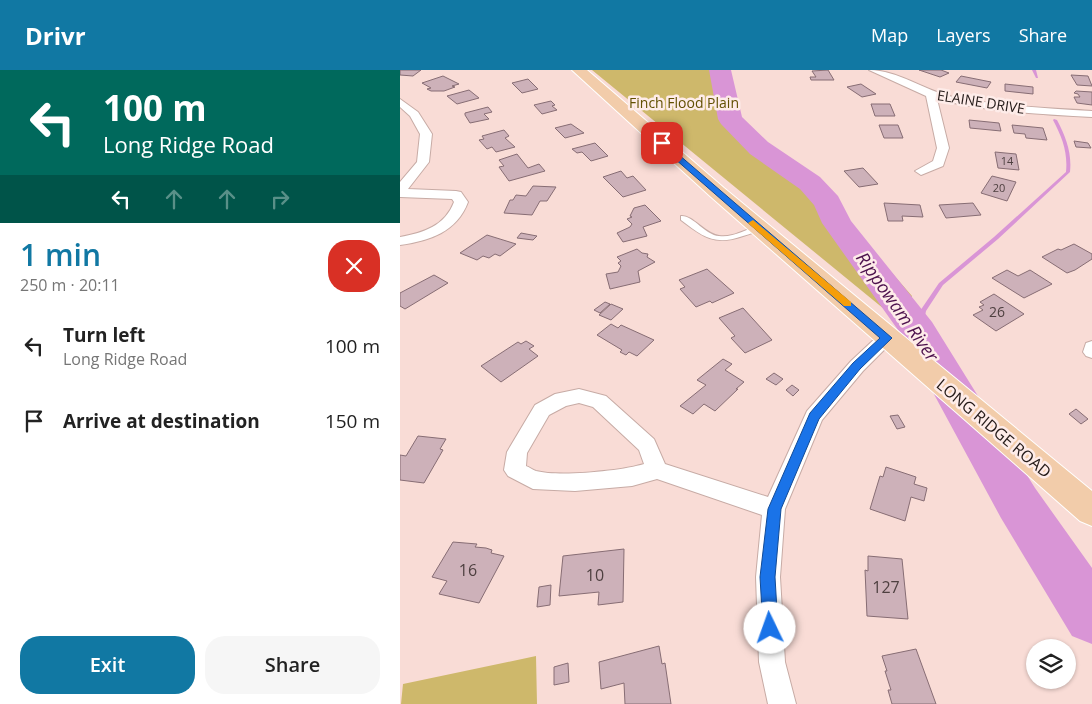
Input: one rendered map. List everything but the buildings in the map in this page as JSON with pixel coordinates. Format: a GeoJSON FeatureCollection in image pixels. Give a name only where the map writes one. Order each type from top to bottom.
{"type":"FeatureCollection","features":[{"type":"Feature","properties":{"kind":"main road","name":"LONG RIDGE ROAD"},"geometry":{"type":"LineString","coordinates":[[579,70],[758,228],[1092,511]]}},
{"type":"Feature","properties":{"kind":"street","name":"ELAINE DRIVE"},"geometry":{"type":"LineString","coordinates":[[874,70],[931,94],[954,100],[1018,109],[1092,114]]}},
{"type":"Feature","properties":{"kind":"street"},"geometry":{"type":"LineString","coordinates":[[921,171],[939,163],[943,148],[931,94]]}},
{"type":"Feature","properties":{"kind":"street"},"geometry":{"type":"LineString","coordinates":[[400,102],[414,114],[426,134],[423,162],[400,192]]}},
{"type":"Feature","properties":{"kind":"street"},"geometry":{"type":"LineString","coordinates":[[400,192],[456,195],[461,202],[459,210],[432,234],[400,241]]}},
{"type":"Feature","properties":{"kind":"street"},"geometry":{"type":"LineString","coordinates":[[782,704],[772,662],[768,577],[774,509],[814,416],[856,366],[887,338]]}},
{"type":"Feature","properties":{"kind":"street"},"geometry":{"type":"LineString","coordinates":[[1092,347],[1092,352]]}},
{"type":"Feature","properties":{"kind":"street"},"geometry":{"type":"LineString","coordinates":[[657,470],[647,445],[599,401],[579,396],[562,399],[542,410],[517,452],[515,470],[533,480],[575,482],[632,477],[657,470],[774,509]]}},
{"type":"Feature","properties":{"kind":"lane"},"geometry":{"type":"LineString","coordinates":[[684,218],[700,231],[719,240],[730,239],[758,228]]}},
{"type":"Feature","properties":{"kind":"green space","name":"Finch Flood Plain"},"geometry":{"type":"Polygon","coordinates":[[[592,70],[712,70],[720,112],[730,122],[806,174],[912,296],[906,327],[592,70]]]}},
{"type":"Feature","properties":{"kind":"green space"},"geometry":{"type":"Polygon","coordinates":[[[536,656],[537,704],[401,704],[403,684],[536,656]]]}},
{"type":"Feature","properties":{"kind":"waterway","name":"Rippowam River"},"geometry":{"type":"LineString","coordinates":[[720,70],[730,119],[759,148],[810,183],[828,202],[837,223],[919,331],[1018,503],[1092,616]]}},
{"type":"Feature","properties":{"kind":"waterway"},"geometry":{"type":"LineString","coordinates":[[1034,70],[1037,77]]}},
{"type":"Feature","properties":{"kind":"waterway"},"geometry":{"type":"LineString","coordinates":[[919,331],[923,311],[941,284],[996,238],[1068,172],[1069,165],[1066,145],[1055,120]]}},
{"type":"Feature","properties":{"kind":"slow traffic"},"geometry":{"type":"LineString","coordinates":[[753,223],[848,304]]}},
{"type":"Feature","properties":{"kind":"route"},"geometry":{"type":"LineString","coordinates":[[662,143],[887,338],[856,366],[814,416],[774,509],[768,577],[770,628]]}}]}
